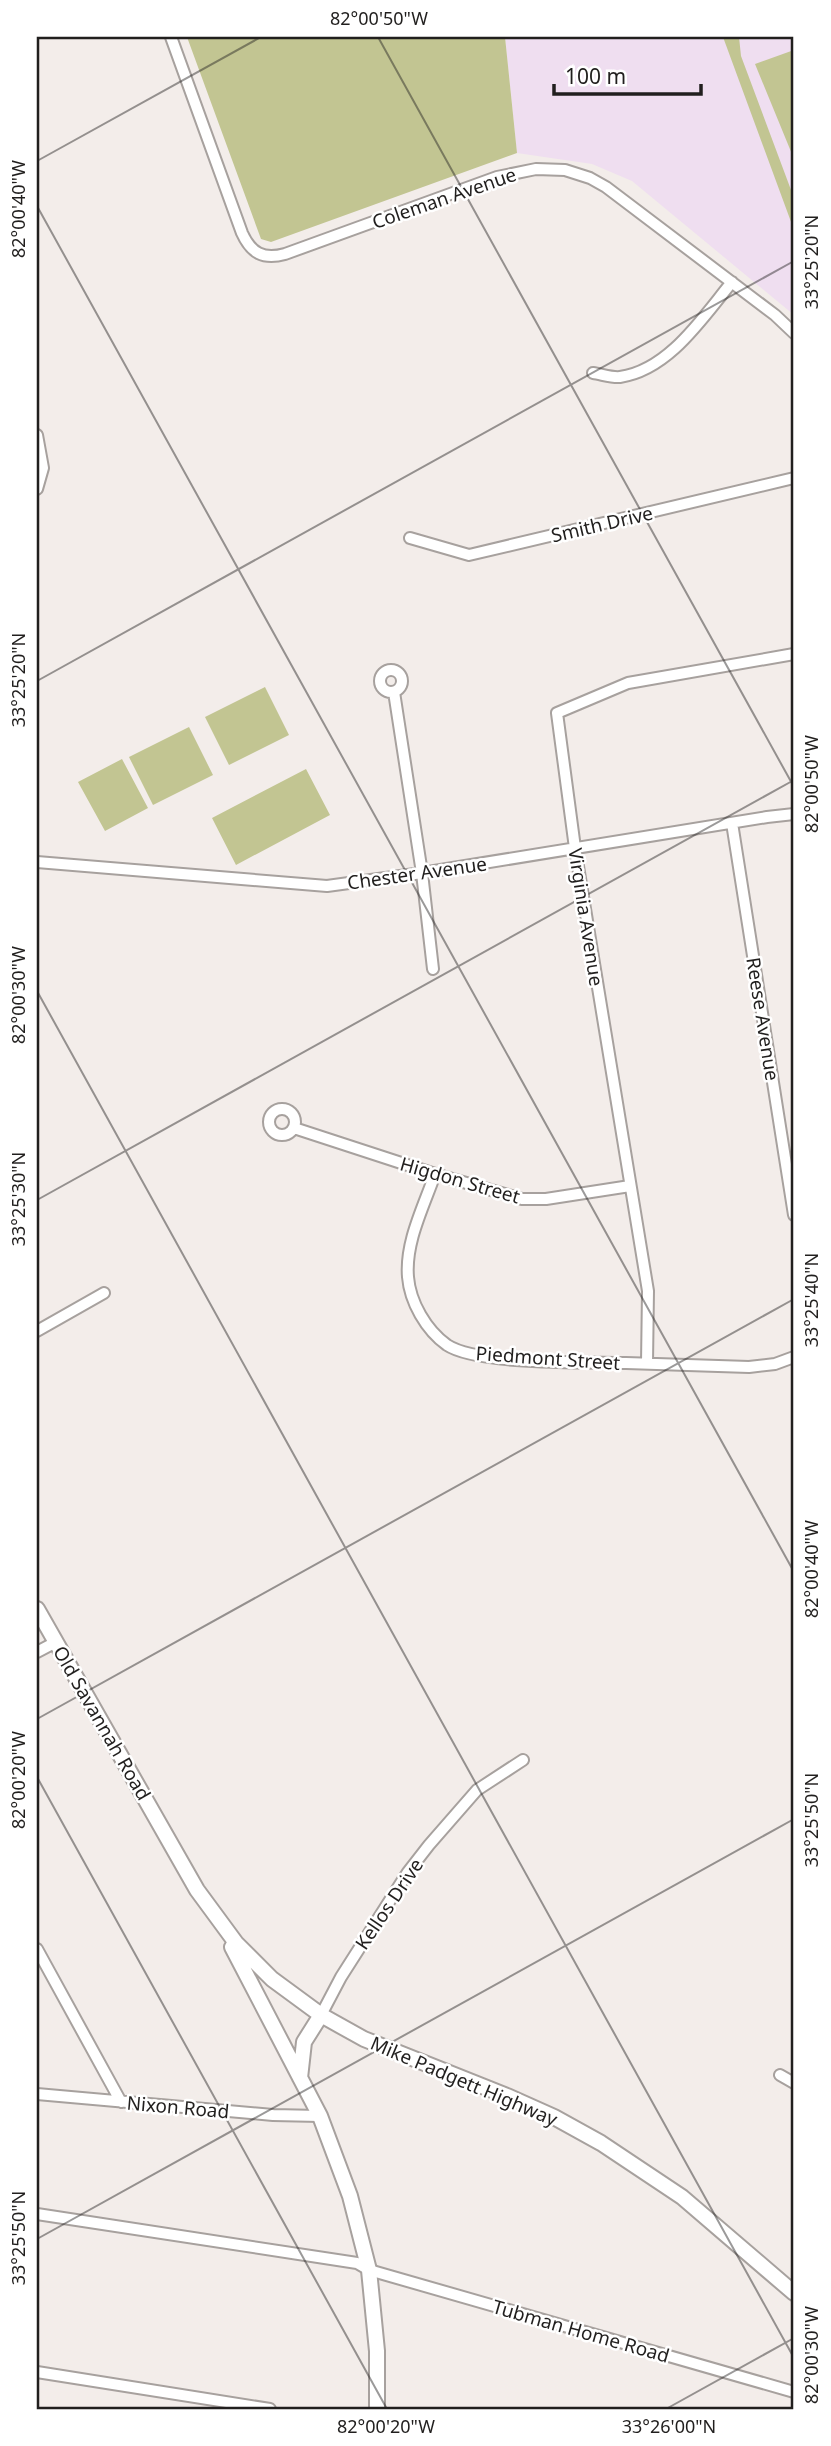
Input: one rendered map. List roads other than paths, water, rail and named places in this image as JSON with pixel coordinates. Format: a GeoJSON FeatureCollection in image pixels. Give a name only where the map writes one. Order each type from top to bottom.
{"type":"FeatureCollection","features":[{"type":"Feature","properties":{"kind":"main road","name":"Old Savannah Road"},"geometry":{"type":"LineString","coordinates":[[37,1608],[167,1837]]}},
{"type":"Feature","properties":{"kind":"main road","name":"Mike Padgett Highway"},"geometry":{"type":"LineString","coordinates":[[167,1837],[197,1890],[236,1943],[272,1979],[321,2015],[364,2039],[554,2117],[601,2143],[682,2197],[794,2293]]}},
{"type":"Feature","properties":{"kind":"main road"},"geometry":{"type":"LineString","coordinates":[[218,1921],[320,2116],[350,2196],[369,2270],[377,2351],[377,2409]]}},
{"type":"Feature","properties":{"kind":"main road","name":"Kellos Drive"},"geometry":{"type":"LineString","coordinates":[[300,2078],[304,2042],[321,2015]]}},
{"type":"Feature","properties":{"kind":"street","name":"Coleman Avenue"},"geometry":{"type":"LineString","coordinates":[[171,37],[242,233],[256,254],[269,257],[285,254],[497,177],[520,171],[553,169],[575,173],[606,187],[775,315],[794,333]]}},
{"type":"Feature","properties":{"kind":"street"},"geometry":{"type":"LineString","coordinates":[[593,373],[618,377],[635,372],[664,357],[683,341],[732,282]]}},
{"type":"Feature","properties":{"kind":"street"},"geometry":{"type":"LineString","coordinates":[[37,435],[43,468],[37,489]]}},
{"type":"Feature","properties":{"kind":"street","name":"Smith Drive"},"geometry":{"type":"LineString","coordinates":[[410,538],[469,555],[794,478]]}},
{"type":"Feature","properties":{"kind":"street","name":"Virginia Avenue"},"geometry":{"type":"LineString","coordinates":[[646,1363],[648,1291],[575,848],[557,713],[628,683],[794,654]]}},
{"type":"Feature","properties":{"kind":"street"},"geometry":{"type":"LineString","coordinates":[[394,692],[422,873],[433,969]]}},
{"type":"Feature","properties":{"kind":"street","name":"Chester Avenue"},"geometry":{"type":"LineString","coordinates":[[37,862],[327,886],[794,814]]}},
{"type":"Feature","properties":{"kind":"street","name":"Reese Avenue"},"geometry":{"type":"LineString","coordinates":[[732,823],[794,1216]]}},
{"type":"Feature","properties":{"kind":"street","name":"Higdon Street"},"geometry":{"type":"LineString","coordinates":[[294,1128],[435,1174],[534,1200],[630,1186]]}},
{"type":"Feature","properties":{"kind":"street","name":"Piedmont Street"},"geometry":{"type":"LineString","coordinates":[[435,1174],[410,1247],[408,1278],[419,1311],[446,1345],[462,1352],[483,1356],[539,1361],[749,1367],[775,1364],[794,1357]]}},
{"type":"Feature","properties":{"kind":"street"},"geometry":{"type":"LineString","coordinates":[[37,1331],[104,1293]]}},
{"type":"Feature","properties":{"kind":"street"},"geometry":{"type":"LineString","coordinates":[[37,1652],[55,1642]]}},
{"type":"Feature","properties":{"kind":"street","name":"Kellos Drive"},"geometry":{"type":"LineString","coordinates":[[321,2015],[341,1977],[408,1872],[429,1845],[477,1790],[523,1760]]}},
{"type":"Feature","properties":{"kind":"street"},"geometry":{"type":"LineString","coordinates":[[37,1949],[121,2102]]}},
{"type":"Feature","properties":{"kind":"street"},"geometry":{"type":"LineString","coordinates":[[780,2075],[794,2083]]}},
{"type":"Feature","properties":{"kind":"street","name":"Nixon Road"},"geometry":{"type":"LineString","coordinates":[[37,2094],[273,2115],[320,2116]]}},
{"type":"Feature","properties":{"kind":"street","name":"Tubman Home Road"},"geometry":{"type":"LineString","coordinates":[[37,2214],[358,2263],[369,2270],[794,2392]]}},
{"type":"Feature","properties":{"kind":"street"},"geometry":{"type":"LineString","coordinates":[[37,2372],[270,2409]]}}]}
